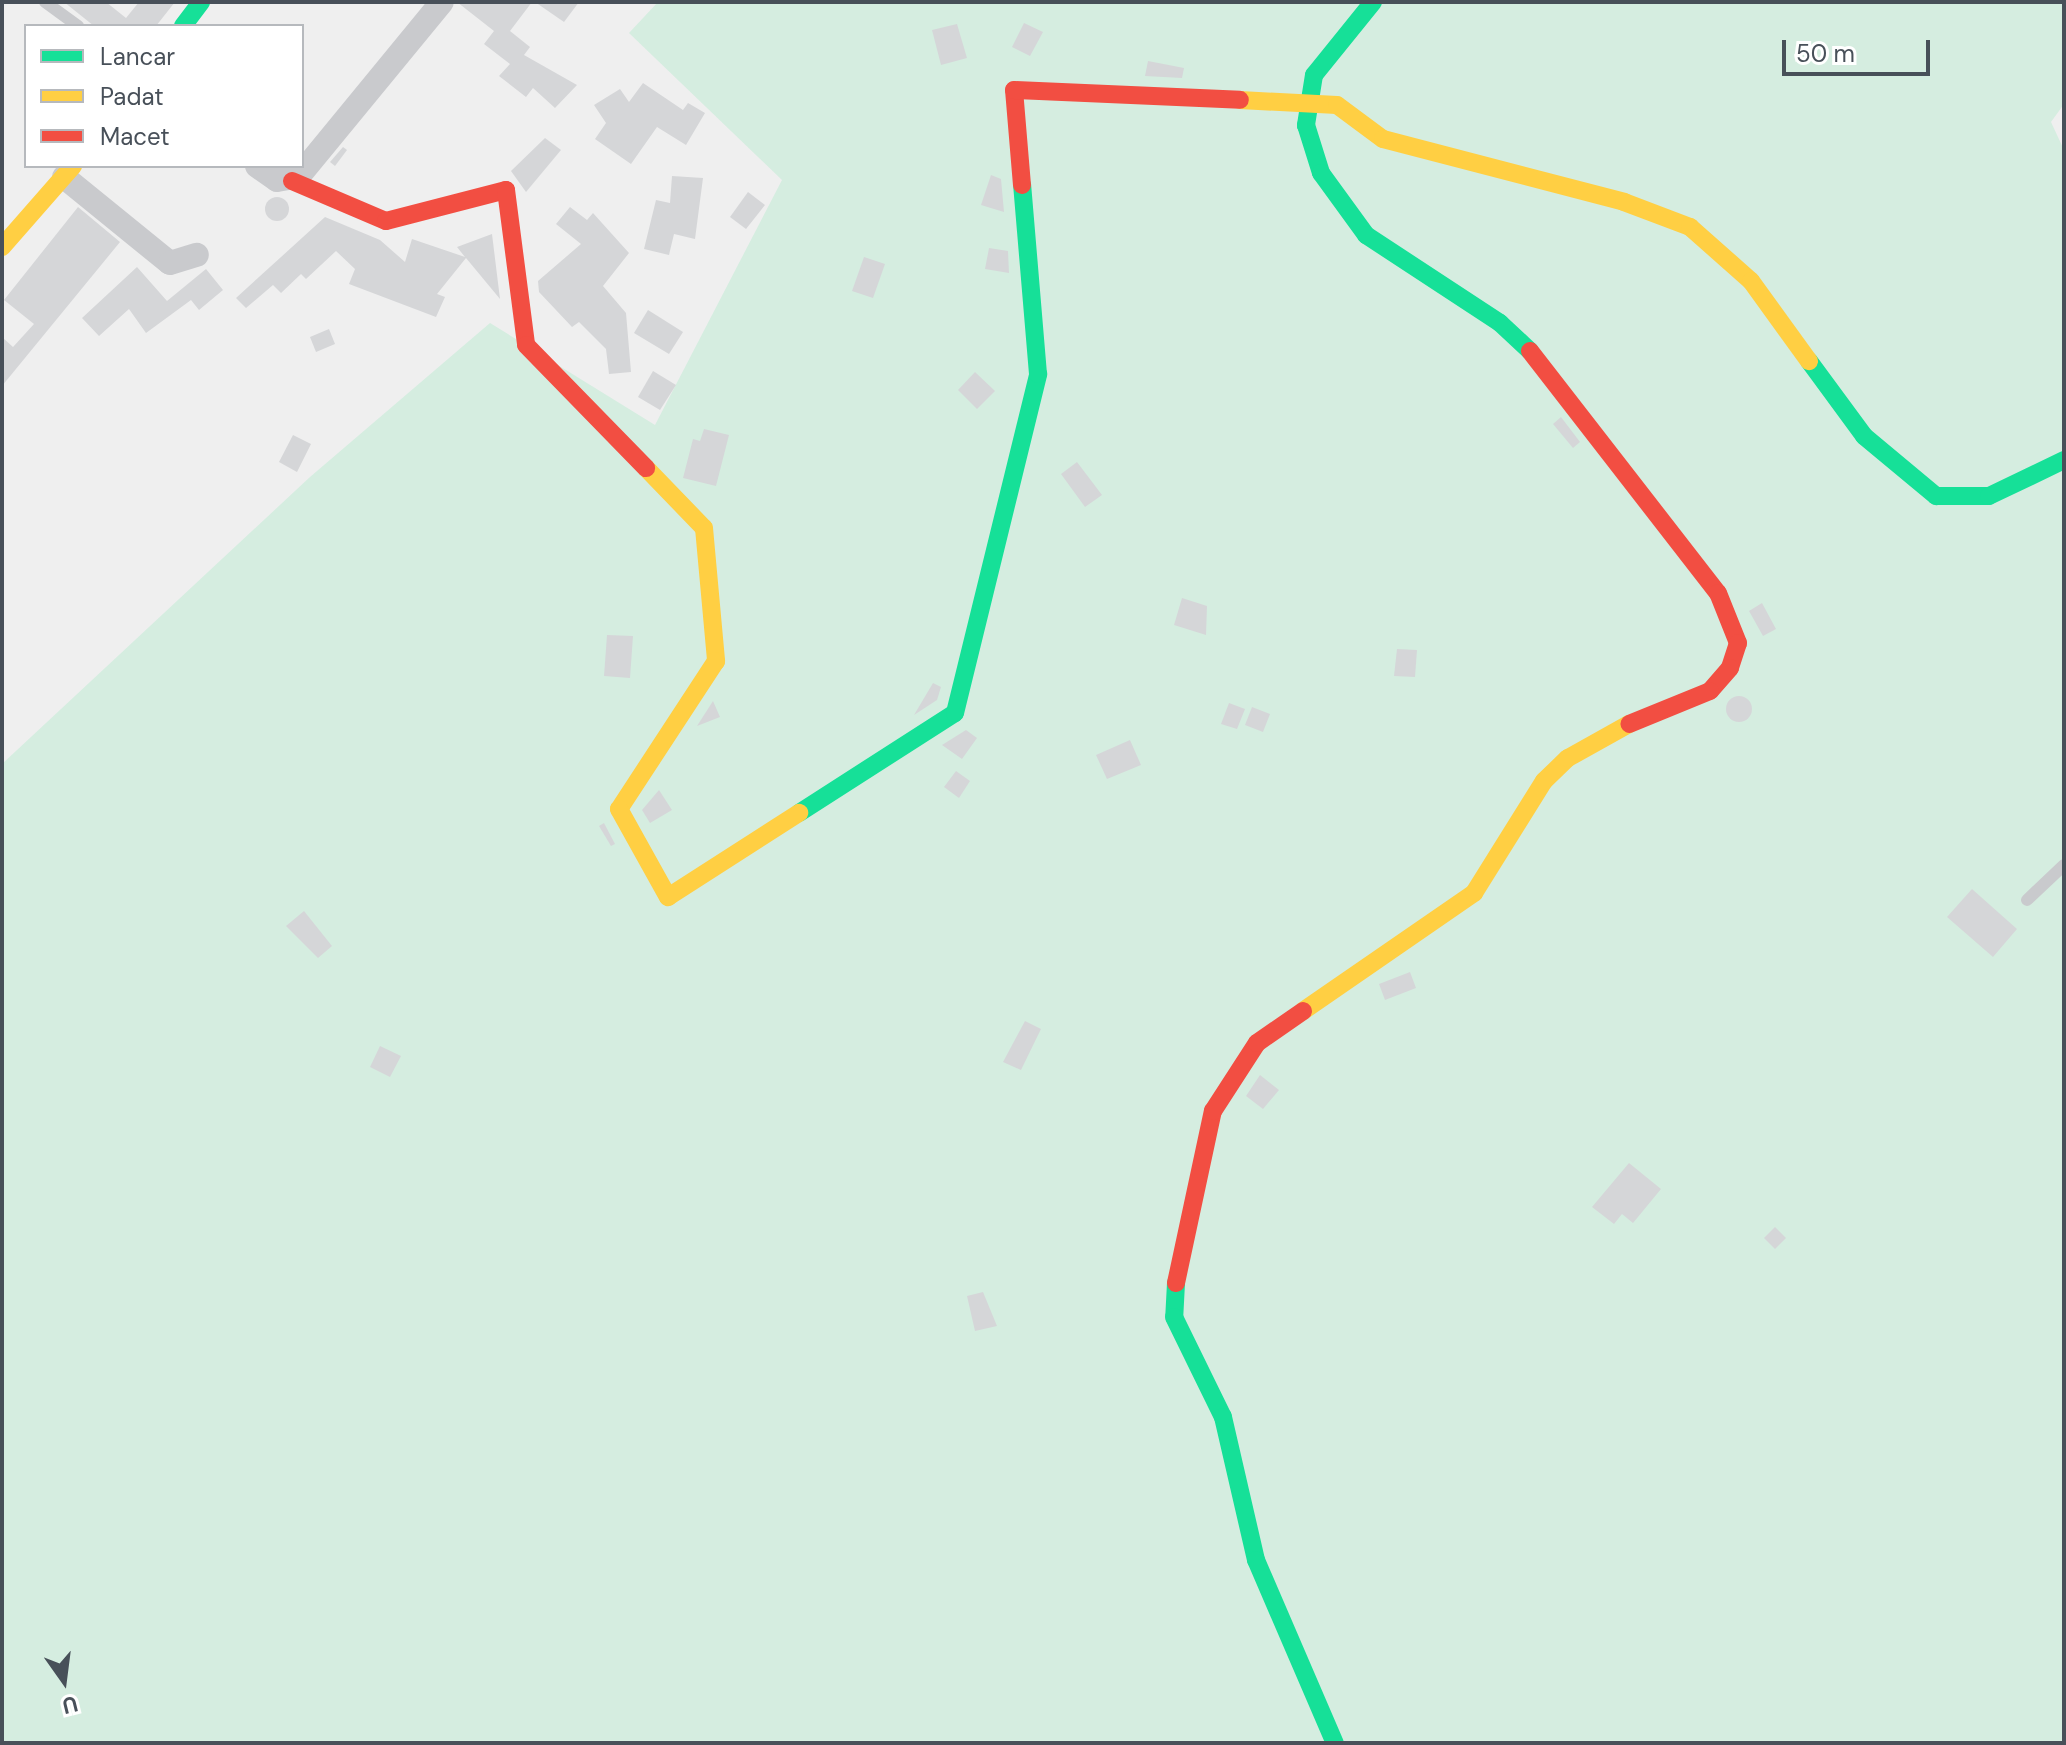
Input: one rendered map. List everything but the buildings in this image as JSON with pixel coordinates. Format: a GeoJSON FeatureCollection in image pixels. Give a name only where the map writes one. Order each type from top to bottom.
{"type":"FeatureCollection","features":[{"type":"Feature","properties":{"kind":"street"},"geometry":{"type":"LineString","coordinates":[[184,24],[201,2]]}},
{"type":"Feature","properties":{"kind":"street"},"geometry":{"type":"LineString","coordinates":[[304,167],[442,2]]}},
{"type":"Feature","properties":{"kind":"street"},"geometry":{"type":"LineString","coordinates":[[1335,1743],[1256,1560],[1223,1417],[1174,1317],[1179,1247],[1213,1111],[1257,1043],[1474,893],[1544,781],[1568,758],[1653,711],[1710,691],[1730,668],[1738,643],[1718,593],[1552,372],[1500,323],[1352,221],[1311,149],[1307,101],[1314,75],[1373,2]]}},
{"type":"Feature","properties":{"kind":"street"},"geometry":{"type":"LineString","coordinates":[[262,168],[386,221],[506,190],[526,345],[704,528],[716,661],[619,809],[668,897],[955,713],[1038,374],[1014,90],[1307,101],[1337,105],[1383,139],[1690,227],[1751,281],[1864,436],[1936,496],[1989,496],[2064,460]]}},
{"type":"Feature","properties":{"kind":"street"},"geometry":{"type":"LineString","coordinates":[[292,181],[303,168]]}},
{"type":"Feature","properties":{"kind":"street"},"geometry":{"type":"LineString","coordinates":[[2,247],[68,172],[170,263],[197,255]]}},
{"type":"Feature","properties":{"kind":"lane"},"geometry":{"type":"LineString","coordinates":[[45,2],[75,24]]}},
{"type":"Feature","properties":{"kind":"lane"},"geometry":{"type":"LineString","coordinates":[[2027,900],[2064,865]]}},
{"type":"Feature","properties":{"kind":"green space"},"geometry":{"type":"Polygon","coordinates":[[[658,2],[2064,2],[2064,104],[2051,122],[2064,150],[2064,1743],[2,1743],[2,764],[310,477],[490,323],[655,425],[782,180],[629,33],[658,2]]]}},
{"type":"Feature","properties":{"kind":"traffic: fast"},"geometry":{"type":"LineString","coordinates":[[184,24],[201,2]]}},
{"type":"Feature","properties":{"kind":"traffic: fast"},"geometry":{"type":"LineString","coordinates":[[1373,2],[1314,75],[1306,125],[1321,173],[1366,235],[1500,323],[1530,351]]}},
{"type":"Feature","properties":{"kind":"traffic: fast"},"geometry":{"type":"LineString","coordinates":[[799,813],[955,713],[1038,374],[1022,185]]}},
{"type":"Feature","properties":{"kind":"traffic: fast"},"geometry":{"type":"LineString","coordinates":[[1809,361],[1864,436],[1936,496],[1989,496],[2064,460]]}},
{"type":"Feature","properties":{"kind":"traffic: fast"},"geometry":{"type":"LineString","coordinates":[[1176,1283],[1174,1317],[1223,1417],[1256,1560],[1335,1743]]}},
{"type":"Feature","properties":{"kind":"traffic: slow"},"geometry":{"type":"LineString","coordinates":[[1240,100],[1337,105],[1383,139],[1624,202],[1690,227],[1751,281],[1809,361]]}},
{"type":"Feature","properties":{"kind":"traffic: slow"},"geometry":{"type":"LineString","coordinates":[[2,247],[71,168]]}},
{"type":"Feature","properties":{"kind":"traffic: slow"},"geometry":{"type":"LineString","coordinates":[[646,468],[704,528],[716,661],[619,809],[668,897],[799,813]]}},
{"type":"Feature","properties":{"kind":"traffic: slow"},"geometry":{"type":"LineString","coordinates":[[1303,1011],[1474,893],[1544,781],[1568,758],[1629,724]]}},
{"type":"Feature","properties":{"kind":"traffic: jam"},"geometry":{"type":"LineString","coordinates":[[1022,185],[1014,90],[1240,100]]}},
{"type":"Feature","properties":{"kind":"traffic: jam"},"geometry":{"type":"LineString","coordinates":[[292,181],[386,221],[506,190],[526,345],[646,468]]}},
{"type":"Feature","properties":{"kind":"traffic: jam"},"geometry":{"type":"LineString","coordinates":[[1530,351],[1718,593],[1738,643],[1730,668],[1710,691],[1629,724]]}},
{"type":"Feature","properties":{"kind":"traffic: jam"},"geometry":{"type":"LineString","coordinates":[[1176,1283],[1213,1111],[1257,1043],[1303,1011]]}}]}
